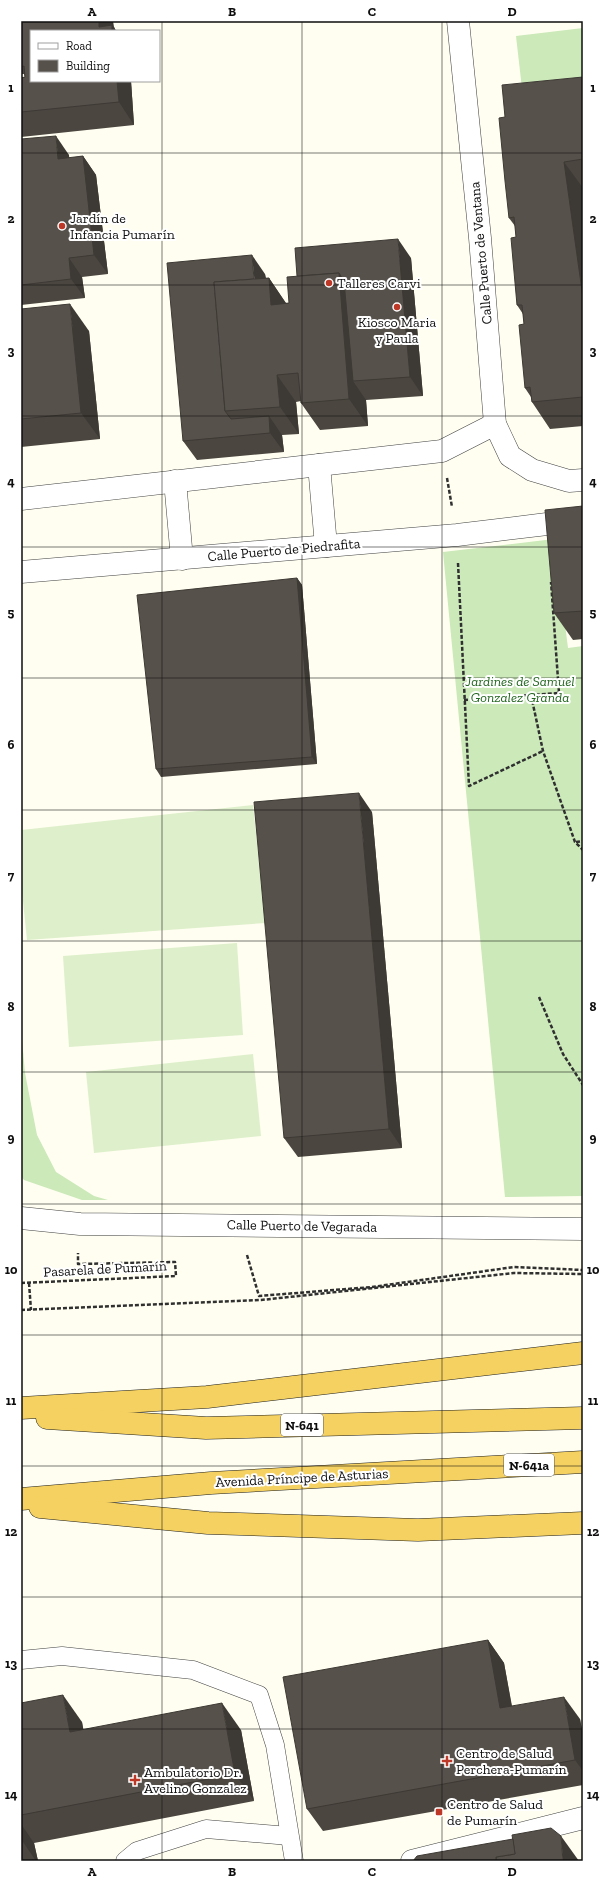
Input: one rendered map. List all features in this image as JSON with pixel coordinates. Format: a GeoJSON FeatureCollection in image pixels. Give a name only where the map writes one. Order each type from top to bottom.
{"type":"FeatureCollection","features":[{"type":"Feature","properties":{"kind":"highway"},"geometry":{"type":"LineString","coordinates":[[21,1408],[207,1397],[583,1353]]}},
{"type":"Feature","properties":{"kind":"highway","name":"N-641"},"geometry":{"type":"LineString","coordinates":[[21,1416],[206,1428],[583,1418]]}},
{"type":"Feature","properties":{"kind":"highway","name":"Avenida Príncipe de Asturias"},"geometry":{"type":"LineString","coordinates":[[21,1499],[211,1483],[583,1462]]}},
{"type":"Feature","properties":{"kind":"highway"},"geometry":{"type":"LineString","coordinates":[[21,1505],[208,1523],[410,1530],[583,1523]]}},
{"type":"Feature","properties":{"kind":"street","name":"Calle Puerto de Ventana"},"geometry":{"type":"LineString","coordinates":[[458,21],[480,238],[495,424],[510,456],[532,470],[569,481],[583,480]]}},
{"type":"Feature","properties":{"kind":"street"},"geometry":{"type":"LineString","coordinates":[[21,499],[442,451],[495,424]]}},
{"type":"Feature","properties":{"kind":"street"},"geometry":{"type":"LineString","coordinates":[[319,465],[326,546]]}},
{"type":"Feature","properties":{"kind":"street"},"geometry":{"type":"LineString","coordinates":[[175,481],[182,559]]}},
{"type":"Feature","properties":{"kind":"street","name":"Calle Puerto de Piedrafita"},"geometry":{"type":"LineString","coordinates":[[21,572],[457,535],[548,524]]}},
{"type":"Feature","properties":{"kind":"street","name":"Calle Puerto de Vegarada"},"geometry":{"type":"LineString","coordinates":[[21,1218],[80,1224],[583,1229]]}},
{"type":"Feature","properties":{"kind":"street"},"geometry":{"type":"LineString","coordinates":[[412,1861],[583,1818]]}},
{"type":"Feature","properties":{"kind":"lane"},"geometry":{"type":"LineString","coordinates":[[21,1660],[62,1656],[193,1670],[259,1695],[275,1745],[294,1861]]}},
{"type":"Feature","properties":{"kind":"lane"},"geometry":{"type":"LineString","coordinates":[[125,1861],[137,1851],[206,1830],[290,1836]]}},
{"type":"Feature","properties":{"kind":"path"},"geometry":{"type":"LineString","coordinates":[[442,451],[457,535],[469,786],[543,751]]}},
{"type":"Feature","properties":{"kind":"path"},"geometry":{"type":"LineString","coordinates":[[464,700],[559,693],[551,578]]}},
{"type":"Feature","properties":{"kind":"path"},"geometry":{"type":"LineString","coordinates":[[530,695],[543,751],[575,842],[583,850]]}},
{"type":"Feature","properties":{"kind":"path"},"geometry":{"type":"LineString","coordinates":[[575,842],[583,841]]}},
{"type":"Feature","properties":{"kind":"path"},"geometry":{"type":"LineString","coordinates":[[539,997],[563,1054],[583,1085]]}},
{"type":"Feature","properties":{"kind":"path","name":"Pasarela de Pumarín"},"geometry":{"type":"LineString","coordinates":[[21,1283],[176,1276],[175,1262],[78,1264],[78,1250]]}},
{"type":"Feature","properties":{"kind":"path"},"geometry":{"type":"LineString","coordinates":[[240,1254],[248,1255],[259,1296],[372,1286],[514,1267],[583,1270]]}},
{"type":"Feature","properties":{"kind":"path"},"geometry":{"type":"LineString","coordinates":[[21,1310],[261,1300],[514,1273],[583,1274]]}},
{"type":"Feature","properties":{"kind":"path","name":"Pasarela de Pumarín"},"geometry":{"type":"LineString","coordinates":[[29,1283],[32,1310]]}},
{"type":"Feature","properties":{"kind":"green space"},"geometry":{"type":"Polygon","coordinates":[[[583,28],[583,99],[524,106],[516,36],[583,28]]]}},
{"type":"Feature","properties":{"kind":"green space","name":"Jardines de Samuel Gonzalez Granda"},"geometry":{"type":"Polygon","coordinates":[[[554,539],[568,648],[583,646],[583,1196],[505,1197],[443,552],[554,539]]]}},
{"type":"Feature","properties":{"kind":"green space"},"geometry":{"type":"Polygon","coordinates":[[[253,805],[266,923],[27,940],[21,882],[21,830],[253,805]]]}},
{"type":"Feature","properties":{"kind":"green space"},"geometry":{"type":"Polygon","coordinates":[[[237,943],[243,1035],[69,1047],[63,956],[237,943]]]}},
{"type":"Feature","properties":{"kind":"green space"},"geometry":{"type":"Polygon","coordinates":[[[21,1028],[25,1073],[37,1135],[56,1172],[94,1196],[108,1200],[82,1200],[24,1180],[21,1176],[21,1028]]]}},
{"type":"Feature","properties":{"kind":"green space"},"geometry":{"type":"Polygon","coordinates":[[[253,1054],[261,1136],[94,1153],[86,1072],[253,1054]]]}},
{"type":"Feature","properties":{"kind":"building"},"geometry":{"type":"Polygon","coordinates":[[[21,21],[99,21],[99,27],[112,25],[112,30],[30,30],[30,82],[117,82],[119,102],[21,112],[21,78],[25,77],[24,66],[21,67],[21,21]]]}},
{"type":"Feature","properties":{"kind":"building"},"geometry":{"type":"Polygon","coordinates":[[[583,77],[583,159],[564,162],[583,298],[583,397],[532,402],[530,387],[525,388],[519,325],[524,324],[522,305],[517,305],[511,238],[516,237],[514,217],[509,218],[499,118],[505,117],[502,85],[583,77]]]}},
{"type":"Feature","properties":{"kind":"building","name":"Jardín de Infancia Pumarín"},"geometry":{"type":"Polygon","coordinates":[[[56,136],[58,159],[83,156],[94,255],[69,258],[71,279],[21,285],[21,139],[56,136]]]}},
{"type":"Feature","properties":{"kind":"building"},"geometry":{"type":"Polygon","coordinates":[[[398,239],[410,377],[353,381],[344,281],[339,273],[297,276],[295,248],[398,239]]]}},
{"type":"Feature","properties":{"kind":"building"},"geometry":{"type":"Polygon","coordinates":[[[252,255],[254,279],[214,282],[225,411],[231,419],[269,416],[270,433],[183,441],[167,263],[252,255]]]}},
{"type":"Feature","properties":{"kind":"building"},"geometry":{"type":"Polygon","coordinates":[[[339,273],[349,399],[301,403],[298,373],[277,375],[280,407],[225,411],[214,282],[269,278],[271,305],[289,303],[287,277],[339,273]]]}},
{"type":"Feature","properties":{"kind":"building"},"geometry":{"type":"Polygon","coordinates":[[[70,304],[81,413],[21,419],[21,309],[70,304]]]}},
{"type":"Feature","properties":{"kind":"building"},"geometry":{"type":"Polygon","coordinates":[[[583,506],[583,611],[554,613],[545,510],[583,506]]]}},
{"type":"Feature","properties":{"kind":"building"},"geometry":{"type":"Polygon","coordinates":[[[297,578],[312,757],[156,769],[137,595],[297,578]]]}},
{"type":"Feature","properties":{"kind":"building"},"geometry":{"type":"Polygon","coordinates":[[[359,793],[389,1129],[284,1138],[254,802],[359,793]]]}},
{"type":"Feature","properties":{"kind":"building","name":"Centro de Salud Perchera-Pumarín"},"geometry":{"type":"Polygon","coordinates":[[[488,1640],[500,1708],[564,1697],[575,1760],[307,1809],[283,1677],[488,1640]]]}},
{"type":"Feature","properties":{"kind":"building"},"geometry":{"type":"Polygon","coordinates":[[[63,1695],[70,1732],[222,1703],[235,1774],[21,1815],[21,1703],[63,1695]]]}},
{"type":"Feature","properties":{"kind":"building"},"geometry":{"type":"Polygon","coordinates":[[[551,1828],[561,1836],[563,1861],[496,1861],[496,1857],[515,1854],[512,1835],[551,1828]]]}},
{"type":"Feature","properties":{"kind":"building"},"geometry":{"type":"Polygon","coordinates":[[[513,1839],[515,1854],[496,1857],[496,1861],[413,1861],[417,1856],[513,1839]]]}},
{"type":"Feature","properties":{"kind":"place","name":"Jardín de Infancia Pumarín"},"geometry":{"type":"Point","coordinates":[62,226]}},
{"type":"Feature","properties":{"kind":"place","name":"Talleres Carvi"},"geometry":{"type":"Point","coordinates":[329,283]}},
{"type":"Feature","properties":{"kind":"place","name":"Kiosco Maria y Paula"},"geometry":{"type":"Point","coordinates":[397,307]}},
{"type":"Feature","properties":{"kind":"place","name":"Centro de Salud Perchera-Pumarín"},"geometry":{"type":"Point","coordinates":[447,1761]}},
{"type":"Feature","properties":{"kind":"place","name":"Ambulatorio Dr. Avelino Gonzalez"},"geometry":{"type":"Point","coordinates":[135,1780]}},
{"type":"Feature","properties":{"kind":"place","name":"Centro de Salud de Pumarín"},"geometry":{"type":"Point","coordinates":[439,1812]}}]}
